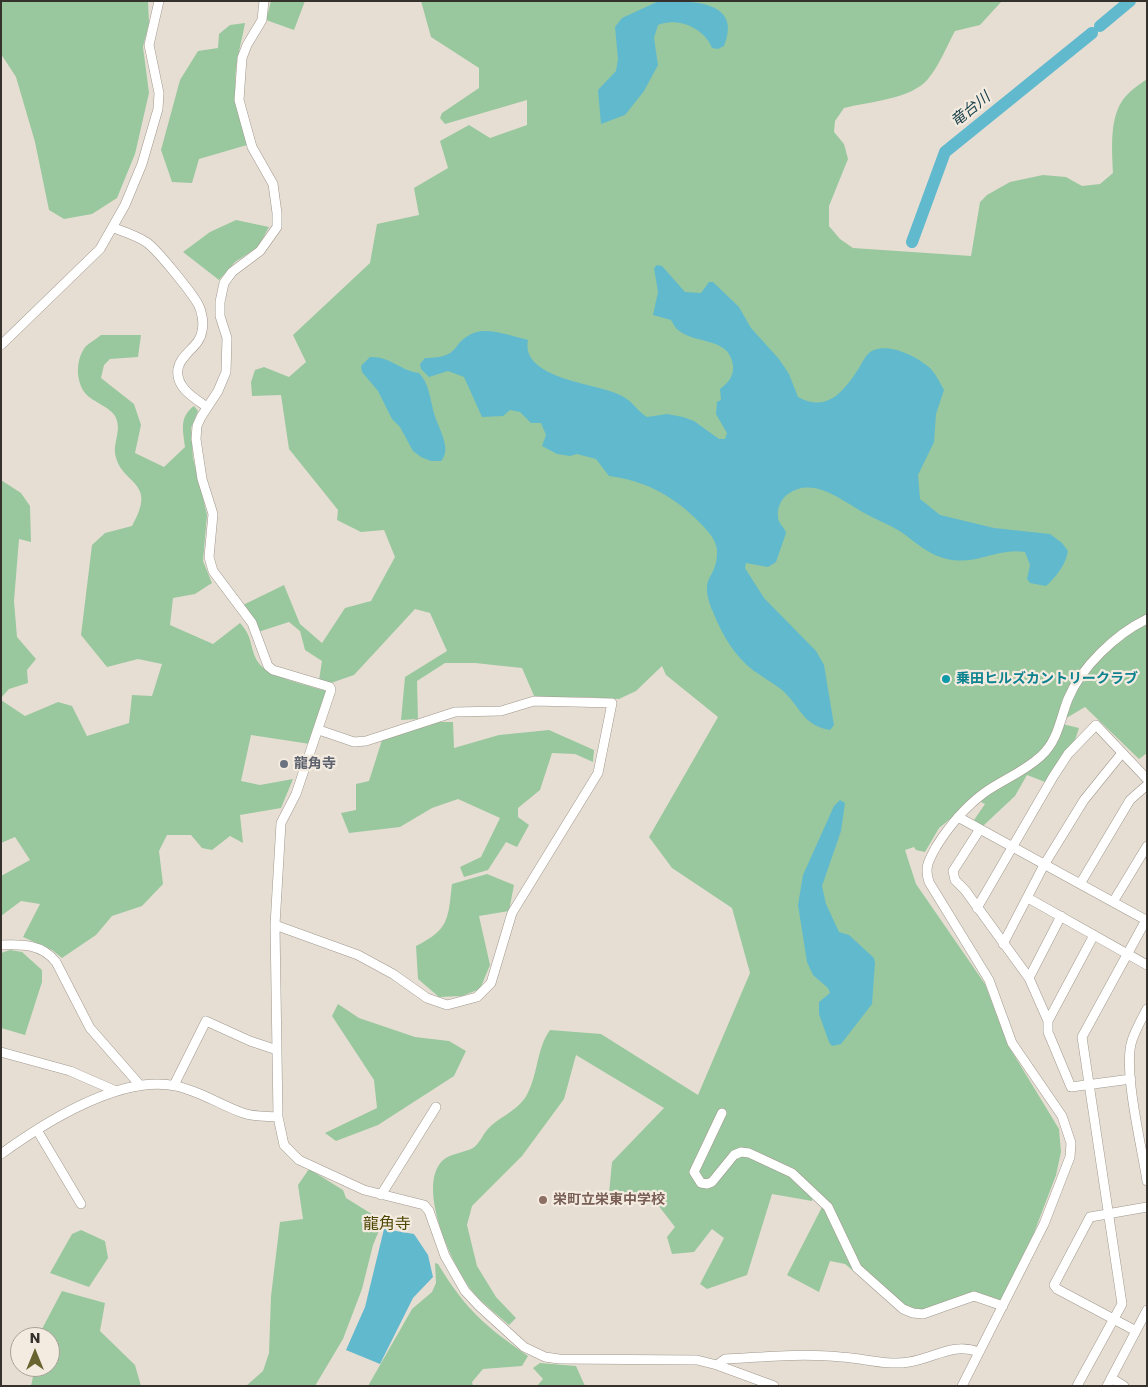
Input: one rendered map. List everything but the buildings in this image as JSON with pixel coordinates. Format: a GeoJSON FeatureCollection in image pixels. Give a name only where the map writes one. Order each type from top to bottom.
{"type":"FeatureCollection","features":[{"type":"Feature","properties":{"kind":"street"},"geometry":{"type":"LineString","coordinates":[[1,345],[100,249],[114,228],[142,164],[158,109],[159,94],[149,45],[159,1]]}},
{"type":"Feature","properties":{"kind":"street"},"geometry":{"type":"LineString","coordinates":[[264,1],[262,20],[242,58],[239,100],[252,147],[273,184],[277,205],[276,227],[260,251],[232,272],[224,283],[220,302],[220,316],[227,338],[226,372],[218,391],[206,407],[197,426],[196,439],[202,479],[213,514],[209,557],[213,571],[252,623],[268,666],[273,670],[330,687],[331,690],[296,794],[281,823],[275,925],[278,1117],[284,1145],[295,1157],[340,1180],[381,1195],[417,1202],[429,1211],[445,1256],[465,1291],[524,1347],[545,1357],[559,1359],[688,1360],[717,1365],[774,1386]]}},
{"type":"Feature","properties":{"kind":"street"},"geometry":{"type":"LineString","coordinates":[[114,228],[146,242],[164,260],[198,304],[203,329],[199,342],[184,358],[178,367],[178,372],[185,390],[206,407]]}},
{"type":"Feature","properties":{"kind":"street"},"geometry":{"type":"LineString","coordinates":[[962,1386],[1044,1224],[1070,1157],[1071,1143],[1062,1116],[1012,1044],[989,980],[928,882],[926,865],[948,827],[958,817],[984,793],[1042,756],[1054,740],[1074,686],[1109,647],[1133,626],[1147,619]]}},
{"type":"Feature","properties":{"kind":"street"},"geometry":{"type":"LineString","coordinates":[[275,925],[287,927],[358,955],[393,974],[428,998],[447,1005],[477,997],[491,982],[512,913],[598,773],[612,703],[534,701],[501,711],[455,712],[366,741],[354,742],[319,730]]}},
{"type":"Feature","properties":{"kind":"street"},"geometry":{"type":"LineString","coordinates":[[978,908],[1068,754],[1096,725],[1147,778]]}},
{"type":"Feature","properties":{"kind":"street"},"geometry":{"type":"LineString","coordinates":[[1003,944],[1044,865],[1084,800],[1122,753]]}},
{"type":"Feature","properties":{"kind":"street"},"geometry":{"type":"LineString","coordinates":[[1080,884],[1119,816],[1130,800],[1147,785]]}},
{"type":"Feature","properties":{"kind":"street"},"geometry":{"type":"LineString","coordinates":[[958,817],[1146,919],[1083,1034],[1122,1301],[1077,1386]]}},
{"type":"Feature","properties":{"kind":"street"},"geometry":{"type":"LineString","coordinates":[[980,829],[953,871],[955,880],[1029,978],[1048,1021],[1048,1032],[1071,1087],[1131,1079]]}},
{"type":"Feature","properties":{"kind":"street"},"geometry":{"type":"LineString","coordinates":[[1113,902],[1147,846]]}},
{"type":"Feature","properties":{"kind":"street"},"geometry":{"type":"LineString","coordinates":[[1028,898],[1147,965]]}},
{"type":"Feature","properties":{"kind":"street"},"geometry":{"type":"LineString","coordinates":[[1029,978],[1061,916]]}},
{"type":"Feature","properties":{"kind":"street"},"geometry":{"type":"LineString","coordinates":[[1048,1021],[1094,935]]}},
{"type":"Feature","properties":{"kind":"street"},"geometry":{"type":"LineString","coordinates":[[1,945],[26,945],[49,953],[56,962],[90,1028],[140,1084]]}},
{"type":"Feature","properties":{"kind":"street"},"geometry":{"type":"LineString","coordinates":[[1147,1009],[1131,1044],[1131,1079],[1147,1181]]}},
{"type":"Feature","properties":{"kind":"street"},"geometry":{"type":"LineString","coordinates":[[174,1085],[206,1021],[250,1041],[277,1050]]}},
{"type":"Feature","properties":{"kind":"street"},"geometry":{"type":"LineString","coordinates":[[1,1052],[70,1071],[116,1091]]}},
{"type":"Feature","properties":{"kind":"street"},"geometry":{"type":"LineString","coordinates":[[1,1154],[37,1130],[116,1091],[140,1084],[174,1085],[242,1113],[278,1117]]}},
{"type":"Feature","properties":{"kind":"street"},"geometry":{"type":"LineString","coordinates":[[381,1195],[436,1108]]}},
{"type":"Feature","properties":{"kind":"street"},"geometry":{"type":"LineString","coordinates":[[722,1113],[694,1172],[701,1183],[707,1184],[712,1182],[734,1155],[741,1152],[749,1153],[792,1173],[816,1194],[828,1207],[857,1268],[903,1308],[923,1314],[974,1296],[1003,1306]]}},
{"type":"Feature","properties":{"kind":"street"},"geometry":{"type":"LineString","coordinates":[[37,1130],[81,1204]]}},
{"type":"Feature","properties":{"kind":"street"},"geometry":{"type":"LineString","coordinates":[[1136,1330],[1057,1289],[1054,1285],[1088,1220],[1095,1215],[1108,1212],[1147,1207]]}},
{"type":"Feature","properties":{"kind":"street"},"geometry":{"type":"LineString","coordinates":[[1124,1386],[1109,1382],[1147,1310]]}},
{"type":"Feature","properties":{"kind":"street"},"geometry":{"type":"LineString","coordinates":[[717,1365],[725,1359],[798,1356],[840,1356],[894,1363],[910,1362],[961,1347],[979,1352]]}},
{"type":"Feature","properties":{"kind":"green space"},"geometry":{"type":"Polygon","coordinates":[[[1,1],[148,1],[149,23],[143,47],[149,93],[135,154],[117,198],[92,214],[64,219],[49,210],[35,142],[16,77],[1,54],[1,1]]]}},
{"type":"Feature","properties":{"kind":"green space"},"geometry":{"type":"Polygon","coordinates":[[[271,1],[305,1],[294,30],[266,20],[271,1]]]}},
{"type":"Feature","properties":{"kind":"green space","name":"乗田ヒルズカントリークラブ"},"geometry":{"type":"Polygon","coordinates":[[[421,1],[1002,1],[980,25],[955,31],[936,68],[921,86],[889,99],[844,108],[835,121],[834,132],[844,144],[848,159],[829,206],[829,226],[840,239],[853,248],[971,256],[980,202],[987,195],[1010,182],[1043,175],[1066,177],[1082,186],[1100,184],[1113,173],[1114,123],[1120,105],[1130,92],[1147,79],[1147,753],[1139,759],[1085,707],[1058,723],[1079,728],[1074,743],[1045,782],[1027,775],[1015,796],[983,826],[974,820],[985,804],[975,799],[939,828],[925,852],[916,850],[914,847],[905,850],[916,884],[985,984],[1008,1045],[1059,1129],[1061,1152],[1056,1175],[1034,1233],[996,1309],[973,1298],[934,1315],[898,1309],[845,1264],[830,1261],[819,1292],[787,1275],[822,1207],[813,1197],[812,1201],[772,1194],[747,1275],[707,1289],[700,1284],[724,1238],[712,1229],[694,1252],[672,1254],[667,1237],[675,1227],[651,1196],[609,1194],[612,1162],[664,1108],[576,1055],[564,1099],[522,1156],[472,1206],[467,1225],[477,1266],[496,1297],[516,1318],[509,1325],[473,1292],[456,1265],[448,1247],[440,1228],[435,1208],[433,1189],[435,1173],[442,1161],[449,1156],[473,1148],[491,1126],[521,1103],[529,1090],[542,1046],[550,1030],[601,1034],[698,1095],[750,973],[732,908],[672,868],[649,837],[718,717],[666,675],[662,666],[636,691],[619,699],[585,697],[535,698],[522,668],[475,663],[445,663],[417,681],[418,719],[401,720],[405,677],[447,651],[430,613],[415,609],[354,675],[325,685],[319,680],[322,661],[305,650],[300,631],[289,622],[258,632],[243,605],[284,585],[300,624],[322,643],[345,608],[371,601],[395,557],[384,530],[361,532],[337,520],[338,510],[289,449],[281,395],[252,396],[251,382],[255,370],[264,367],[289,377],[306,362],[293,335],[370,263],[377,224],[419,215],[414,188],[448,168],[440,141],[469,125],[490,138],[527,125],[527,100],[445,124],[440,118],[442,113],[479,88],[479,68],[431,37],[421,1]]]}},
{"type":"Feature","properties":{"kind":"green space"},"geometry":{"type":"Polygon","coordinates":[[[245,23],[235,79],[237,101],[247,145],[199,159],[192,183],[172,182],[161,150],[180,80],[198,51],[218,48],[219,34],[230,25],[245,23]]]}},
{"type":"Feature","properties":{"kind":"green space"},"geometry":{"type":"Polygon","coordinates":[[[236,220],[269,227],[258,247],[235,262],[219,280],[183,252],[210,232],[236,220]]]}},
{"type":"Feature","properties":{"kind":"green space"},"geometry":{"type":"Polygon","coordinates":[[[101,335],[141,335],[138,357],[110,359],[104,365],[101,378],[134,404],[141,425],[135,453],[164,467],[185,447],[183,424],[189,410],[194,406],[198,411],[191,428],[193,458],[207,515],[203,561],[212,583],[195,594],[173,598],[170,625],[213,644],[240,623],[247,633],[255,657],[263,667],[279,676],[326,691],[310,744],[251,735],[241,781],[260,785],[293,779],[281,808],[240,815],[243,843],[230,836],[212,850],[202,848],[191,835],[167,835],[159,851],[163,884],[142,906],[112,916],[96,935],[62,958],[52,950],[23,937],[40,904],[21,901],[1,916],[1,876],[30,860],[15,837],[1,843],[1,700],[25,716],[58,702],[72,706],[87,736],[129,723],[132,695],[152,696],[162,664],[138,659],[107,667],[81,635],[92,545],[105,533],[132,526],[139,511],[141,499],[140,491],[136,484],[118,464],[115,448],[118,425],[115,416],[109,409],[85,393],[78,376],[80,357],[83,351],[86,346],[101,335]]]}},
{"type":"Feature","properties":{"kind":"green space"},"geometry":{"type":"Polygon","coordinates":[[[1,480],[21,493],[30,506],[31,542],[19,539],[14,601],[17,637],[36,659],[27,670],[28,683],[9,689],[1,698],[1,480]]]}},
{"type":"Feature","properties":{"kind":"green space"},"geometry":{"type":"Polygon","coordinates":[[[438,722],[453,722],[454,748],[499,735],[549,730],[594,750],[593,762],[575,754],[552,753],[540,790],[518,808],[518,817],[529,825],[517,847],[506,842],[488,870],[464,877],[460,867],[481,857],[500,818],[458,799],[432,808],[400,827],[349,833],[341,813],[356,810],[356,784],[369,781],[382,740],[438,722]]]}},
{"type":"Feature","properties":{"kind":"green space"},"geometry":{"type":"Polygon","coordinates":[[[487,874],[514,885],[509,911],[479,916],[490,965],[480,989],[462,996],[439,997],[418,979],[416,946],[427,940],[441,928],[448,914],[452,884],[487,874]]]}},
{"type":"Feature","properties":{"kind":"green space"},"geometry":{"type":"Polygon","coordinates":[[[10,950],[22,952],[42,970],[42,982],[25,1035],[1,1028],[1,953],[10,950]]]}},
{"type":"Feature","properties":{"kind":"green space"},"geometry":{"type":"Polygon","coordinates":[[[338,1004],[359,1018],[415,1037],[449,1041],[466,1051],[454,1076],[378,1125],[336,1141],[325,1133],[377,1108],[374,1080],[332,1016],[338,1004]]]}},
{"type":"Feature","properties":{"kind":"green space"},"geometry":{"type":"Polygon","coordinates":[[[309,1169],[343,1190],[346,1198],[383,1221],[373,1245],[362,1289],[343,1339],[315,1386],[246,1386],[263,1371],[269,1353],[271,1296],[280,1222],[303,1219],[298,1185],[309,1169]]]}},
{"type":"Feature","properties":{"kind":"green space"},"geometry":{"type":"Polygon","coordinates":[[[81,1230],[105,1241],[108,1258],[89,1287],[50,1273],[72,1234],[81,1230]]]}},
{"type":"Feature","properties":{"kind":"green space"},"geometry":{"type":"Polygon","coordinates":[[[435,1263],[438,1264],[458,1294],[477,1316],[528,1356],[522,1366],[483,1369],[472,1382],[473,1386],[368,1386],[412,1309],[432,1292],[436,1283],[435,1263]]]}},
{"type":"Feature","properties":{"kind":"green space"},"geometry":{"type":"Polygon","coordinates":[[[62,1291],[105,1303],[100,1331],[135,1365],[141,1386],[31,1386],[33,1377],[60,1377],[60,1327],[43,1327],[62,1291]]]}},
{"type":"Feature","properties":{"kind":"green space"},"geometry":{"type":"Polygon","coordinates":[[[540,1363],[576,1366],[585,1386],[537,1386],[543,1379],[533,1368],[540,1363]]]}},
{"type":"Feature","properties":{"kind":"water"},"geometry":{"type":"Polygon","coordinates":[[[659,1],[699,3],[711,6],[720,12],[726,20],[728,31],[724,46],[718,49],[712,48],[697,30],[682,23],[674,22],[658,25],[654,38],[658,65],[644,91],[625,115],[601,124],[598,90],[616,71],[618,59],[615,27],[622,18],[659,1]]]}},
{"type":"Feature","properties":{"kind":"water"},"geometry":{"type":"Polygon","coordinates":[[[657,265],[662,266],[685,292],[701,293],[709,282],[713,282],[739,307],[751,328],[779,359],[789,374],[798,397],[818,402],[827,401],[834,397],[841,392],[853,377],[868,354],[877,349],[884,348],[901,351],[924,363],[934,373],[944,390],[936,414],[934,442],[918,475],[920,499],[940,515],[994,528],[1050,534],[1062,543],[1068,551],[1065,561],[1057,574],[1046,586],[1030,583],[1027,579],[1030,565],[1025,552],[1006,552],[977,559],[958,561],[940,557],[897,530],[829,493],[809,488],[798,489],[788,494],[781,501],[778,510],[778,519],[786,533],[776,562],[768,567],[746,563],[745,568],[764,598],[816,651],[824,665],[834,725],[830,730],[813,724],[782,690],[740,659],[720,628],[707,591],[707,585],[716,563],[716,545],[710,534],[692,515],[671,498],[648,486],[609,476],[596,459],[577,454],[570,456],[557,454],[542,446],[546,435],[541,423],[531,423],[520,412],[510,410],[503,416],[482,417],[464,377],[448,371],[429,377],[421,369],[420,364],[425,358],[437,357],[451,352],[474,333],[487,331],[501,333],[528,340],[529,353],[536,363],[547,371],[562,378],[620,395],[647,417],[667,414],[683,417],[694,421],[719,439],[725,439],[727,433],[716,414],[717,402],[721,400],[720,389],[728,382],[733,373],[730,356],[719,345],[685,335],[677,329],[671,320],[653,315],[658,292],[654,268],[657,265]]]}},
{"type":"Feature","properties":{"kind":"water"},"geometry":{"type":"Polygon","coordinates":[[[370,357],[390,361],[407,370],[419,373],[422,377],[427,386],[445,444],[444,456],[441,461],[431,461],[413,451],[400,427],[392,419],[378,391],[362,372],[361,366],[370,357]]]}},
{"type":"Feature","properties":{"kind":"water"},"geometry":{"type":"Polygon","coordinates":[[[840,800],[845,803],[841,831],[822,886],[826,904],[839,932],[849,935],[874,958],[875,963],[872,1004],[841,1044],[832,1046],[819,1014],[819,1002],[830,993],[828,988],[813,975],[807,962],[798,905],[803,875],[834,806],[840,800]]]}},
{"type":"Feature","properties":{"kind":"water"},"geometry":{"type":"Polygon","coordinates":[[[384,1229],[414,1234],[428,1255],[433,1277],[413,1298],[380,1364],[346,1350],[365,1307],[384,1229]]]}},
{"type":"Feature","properties":{"kind":"waterway","name":"竜台川"},"geometry":{"type":"LineString","coordinates":[[1100,26],[1130,1]]}},
{"type":"Feature","properties":{"kind":"waterway","name":"竜台川"},"geometry":{"type":"LineString","coordinates":[[912,242],[945,152],[1092,33]]}},
{"type":"Feature","properties":{"kind":"place","name":"乗田ヒルズカントリークラブ"},"geometry":{"type":"Point","coordinates":[946,679]}},
{"type":"Feature","properties":{"kind":"place","name":"龍角寺"},"geometry":{"type":"Point","coordinates":[284,764]}},
{"type":"Feature","properties":{"kind":"place","name":"栄町立栄東中学校"},"geometry":{"type":"Point","coordinates":[543,1200]}},
{"type":"Feature","properties":{"kind":"district","name":"龍角寺"},"geometry":{"type":"Point","coordinates":[387,1225]}}]}
